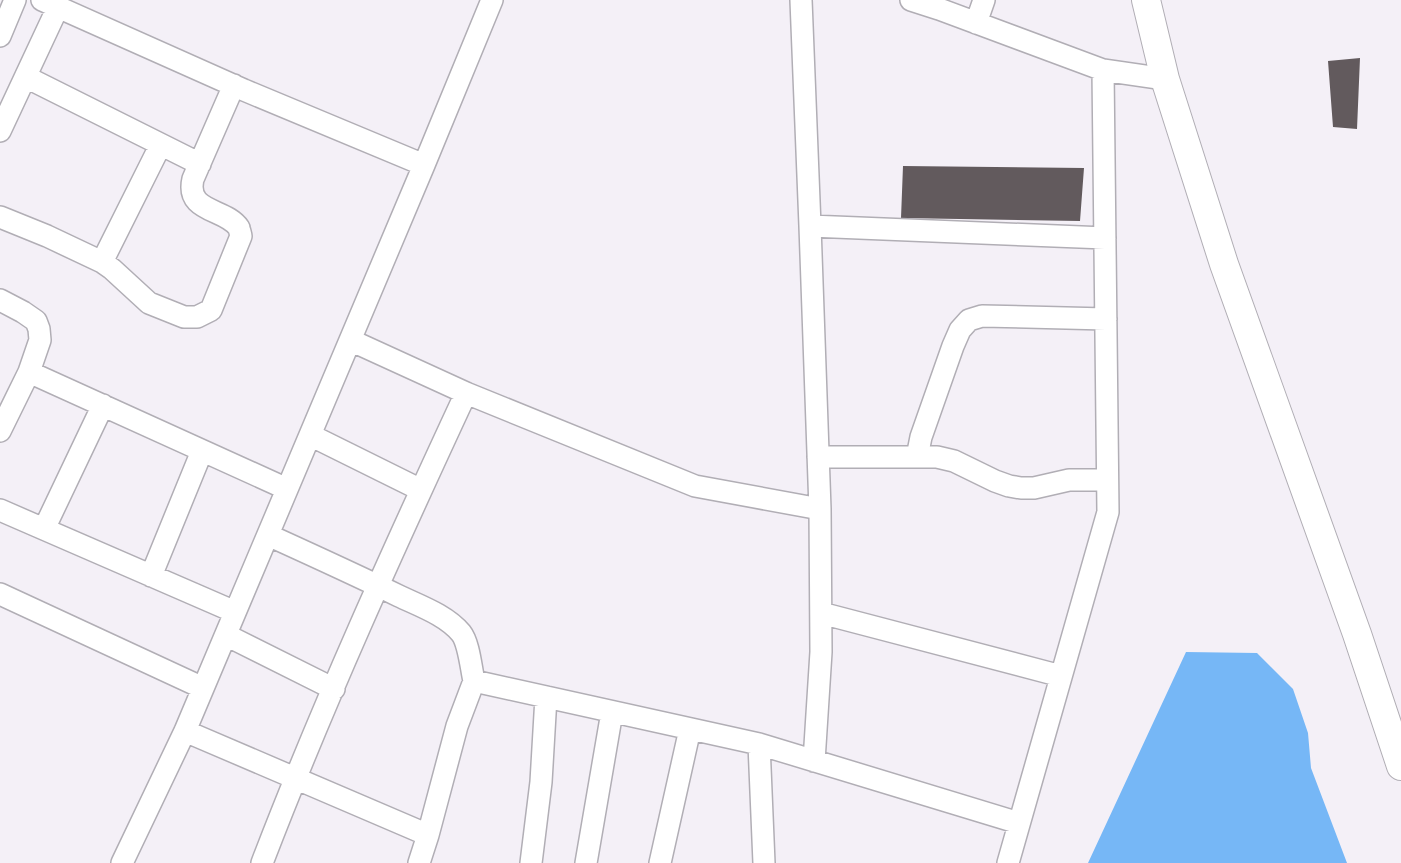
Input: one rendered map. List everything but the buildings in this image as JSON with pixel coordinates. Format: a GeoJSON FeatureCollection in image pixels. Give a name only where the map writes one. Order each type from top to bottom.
{"type":"FeatureCollection","features":[{"type":"Feature","properties":{"kind":"main road"},"geometry":{"type":"LineString","coordinates":[[1146,0],[1165,79],[1224,264],[1358,634],[1401,766]]}},
{"type":"Feature","properties":{"kind":"street"},"geometry":{"type":"LineString","coordinates":[[0,36],[15,0]]}},
{"type":"Feature","properties":{"kind":"street"},"geometry":{"type":"LineString","coordinates":[[122,863],[185,731],[492,0]]}},
{"type":"Feature","properties":{"kind":"street"},"geometry":{"type":"LineString","coordinates":[[800,0],[820,509],[821,652],[814,760]]}},
{"type":"Feature","properties":{"kind":"street"},"geometry":{"type":"LineString","coordinates":[[911,0],[976,22],[1103,70],[1165,79]]}},
{"type":"Feature","properties":{"kind":"street"},"geometry":{"type":"LineString","coordinates":[[976,22],[984,0]]}},
{"type":"Feature","properties":{"kind":"street"},"geometry":{"type":"LineString","coordinates":[[0,132],[26,77],[50,4],[234,85],[424,165]]}},
{"type":"Feature","properties":{"kind":"street"},"geometry":{"type":"LineString","coordinates":[[1008,863],[1108,512],[1103,70]]}},
{"type":"Feature","properties":{"kind":"street"},"geometry":{"type":"LineString","coordinates":[[26,77],[160,146],[200,164]]}},
{"type":"Feature","properties":{"kind":"street"},"geometry":{"type":"LineString","coordinates":[[0,217],[47,236],[102,262],[149,303],[184,317],[197,317],[211,310],[241,236],[239,228],[232,222],[200,205],[194,198],[191,187],[234,85]]}},
{"type":"Feature","properties":{"kind":"street"},"geometry":{"type":"LineString","coordinates":[[102,262],[160,146]]}},
{"type":"Feature","properties":{"kind":"street"},"geometry":{"type":"LineString","coordinates":[[810,226],[1105,238]]}},
{"type":"Feature","properties":{"kind":"street"},"geometry":{"type":"LineString","coordinates":[[0,300],[36,321],[40,340],[29,372],[0,431]]}},
{"type":"Feature","properties":{"kind":"street"},"geometry":{"type":"LineString","coordinates":[[917,457],[921,437],[952,346],[960,330],[969,320],[982,316],[1106,319]]}},
{"type":"Feature","properties":{"kind":"street"},"geometry":{"type":"LineString","coordinates":[[350,340],[466,393],[695,486],[820,509]]}},
{"type":"Feature","properties":{"kind":"street"},"geometry":{"type":"LineString","coordinates":[[29,372],[287,489]]}},
{"type":"Feature","properties":{"kind":"street"},"geometry":{"type":"LineString","coordinates":[[262,863],[295,778],[378,586],[466,393]]}},
{"type":"Feature","properties":{"kind":"street"},"geometry":{"type":"LineString","coordinates":[[44,529],[103,405]]}},
{"type":"Feature","properties":{"kind":"street"},"geometry":{"type":"LineString","coordinates":[[310,435],[421,490]]}},
{"type":"Feature","properties":{"kind":"street"},"geometry":{"type":"LineString","coordinates":[[151,576],[202,451]]}},
{"type":"Feature","properties":{"kind":"street"},"geometry":{"type":"LineString","coordinates":[[818,457],[937,457],[954,461],[995,481],[1021,488],[1034,488],[1069,480],[1107,480]]}},
{"type":"Feature","properties":{"kind":"street"},"geometry":{"type":"LineString","coordinates":[[0,510],[235,612]]}},
{"type":"Feature","properties":{"kind":"street"},"geometry":{"type":"LineString","coordinates":[[268,535],[442,617],[463,635],[474,681],[457,726],[419,863]]}},
{"type":"Feature","properties":{"kind":"street"},"geometry":{"type":"LineString","coordinates":[[0,594],[203,688]]}},
{"type":"Feature","properties":{"kind":"street"},"geometry":{"type":"LineString","coordinates":[[821,613],[1061,676]]}},
{"type":"Feature","properties":{"kind":"street"},"geometry":{"type":"LineString","coordinates":[[226,635],[334,688]]}},
{"type":"Feature","properties":{"kind":"street"},"geometry":{"type":"LineString","coordinates":[[474,681],[759,744],[1019,824]]}},
{"type":"Feature","properties":{"kind":"street"},"geometry":{"type":"LineString","coordinates":[[531,863],[541,782],[546,697]]}},
{"type":"Feature","properties":{"kind":"street"},"geometry":{"type":"LineString","coordinates":[[586,863],[612,712]]}},
{"type":"Feature","properties":{"kind":"street"},"geometry":{"type":"LineString","coordinates":[[660,863],[690,729]]}},
{"type":"Feature","properties":{"kind":"street"},"geometry":{"type":"LineString","coordinates":[[185,731],[428,835]]}},
{"type":"Feature","properties":{"kind":"street"},"geometry":{"type":"LineString","coordinates":[[759,744],[764,863]]}},
{"type":"Feature","properties":{"kind":"water"},"geometry":{"type":"Polygon","coordinates":[[[1186,652],[1257,653],[1293,689],[1308,733],[1311,768],[1347,863],[1088,863],[1186,652]]]}}]}
